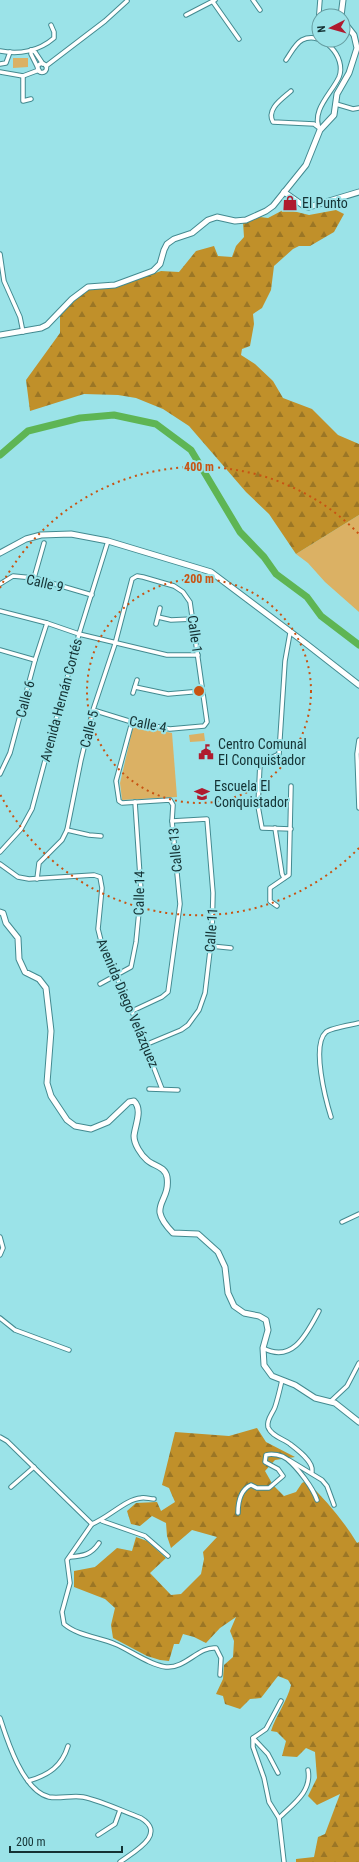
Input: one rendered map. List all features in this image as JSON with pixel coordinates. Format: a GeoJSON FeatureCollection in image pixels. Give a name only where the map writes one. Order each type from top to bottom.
{"type":"FeatureCollection","features":[{"type":"Feature","properties":{"kind":"street"},"geometry":{"type":"LineString","coordinates":[[253,0],[260,10]]}},
{"type":"Feature","properties":{"kind":"street"},"geometry":{"type":"LineString","coordinates":[[0,72],[23,76],[38,69],[105,21],[127,1]]}},
{"type":"Feature","properties":{"kind":"street"},"geometry":{"type":"LineString","coordinates":[[186,15],[214,1],[239,39]]}},
{"type":"Feature","properties":{"kind":"street"},"geometry":{"type":"LineString","coordinates":[[0,50],[10,52],[31,50],[54,38],[54,32],[51,26]]}},
{"type":"Feature","properties":{"kind":"street"},"geometry":{"type":"LineString","coordinates":[[319,129],[332,119],[337,94],[349,73],[357,48],[354,35],[351,31]]}},
{"type":"Feature","properties":{"kind":"street"},"geometry":{"type":"LineString","coordinates":[[286,60],[297,44],[302,40],[311,38]]}},
{"type":"Feature","properties":{"kind":"street"},"geometry":{"type":"LineString","coordinates":[[0,335],[22,332],[47,325],[81,291],[88,287],[115,285],[153,271],[160,264],[167,244],[174,239],[192,233],[208,220],[217,217],[235,221],[246,220],[266,212],[306,165],[319,129],[323,102],[339,76],[341,66],[336,51],[332,48]]}},
{"type":"Feature","properties":{"kind":"street"},"geometry":{"type":"LineString","coordinates":[[31,50],[35,52],[45,65],[47,69],[45,72],[42,73],[38,69],[31,54],[31,50]]}},
{"type":"Feature","properties":{"kind":"street"},"geometry":{"type":"LineString","coordinates":[[0,64],[6,63],[10,52]]}},
{"type":"Feature","properties":{"kind":"street"},"geometry":{"type":"LineString","coordinates":[[23,76],[23,101],[31,99]]}},
{"type":"Feature","properties":{"kind":"street"},"geometry":{"type":"LineString","coordinates":[[291,91],[274,106],[271,118],[273,122],[314,124],[319,129]]}},
{"type":"Feature","properties":{"kind":"street"},"geometry":{"type":"LineString","coordinates":[[336,104],[353,109],[359,108]]}},
{"type":"Feature","properties":{"kind":"street"},"geometry":{"type":"LineString","coordinates":[[284,192],[304,206],[309,207],[359,192]]}},
{"type":"Feature","properties":{"kind":"street"},"geometry":{"type":"LineString","coordinates":[[0,254],[4,281],[20,317],[22,332]]}},
{"type":"Feature","properties":{"kind":"street"},"geometry":{"type":"LineString","coordinates":[[0,553],[26,539],[41,535],[70,534],[108,541],[210,572],[359,685]]}},
{"type":"Feature","properties":{"kind":"street","name":"Avenida Hernán Cortés"},"geometry":{"type":"LineString","coordinates":[[0,852],[21,829],[32,809],[79,634],[108,541]]}},
{"type":"Feature","properties":{"kind":"street"},"geometry":{"type":"LineString","coordinates":[[34,578],[44,543]]}},
{"type":"Feature","properties":{"kind":"street","name":"Calle 9"},"geometry":{"type":"LineString","coordinates":[[0,584],[13,576],[34,578],[92,595]]}},
{"type":"Feature","properties":{"kind":"street","name":"Calle 1"},"geometry":{"type":"LineString","coordinates":[[137,576],[174,586],[183,592],[190,602],[208,722],[204,726]]}},
{"type":"Feature","properties":{"kind":"street","name":"Calle 5"},"geometry":{"type":"LineString","coordinates":[[37,879],[39,863],[62,840],[68,830],[81,760],[93,710],[115,644],[132,579],[137,576]]}},
{"type":"Feature","properties":{"kind":"street"},"geometry":{"type":"LineString","coordinates":[[156,624],[160,608]]}},
{"type":"Feature","properties":{"kind":"street"},"geometry":{"type":"LineString","coordinates":[[0,611],[47,623],[115,644],[167,655],[198,655]]}},
{"type":"Feature","properties":{"kind":"street"},"geometry":{"type":"LineString","coordinates":[[158,617],[171,620],[193,619]]}},
{"type":"Feature","properties":{"kind":"street","name":"Calle 6"},"geometry":{"type":"LineString","coordinates":[[0,774],[10,753],[35,660],[47,623]]}},
{"type":"Feature","properties":{"kind":"street"},"geometry":{"type":"LineString","coordinates":[[290,633],[285,661],[279,754],[260,763],[258,806],[262,828],[291,829]]}},
{"type":"Feature","properties":{"kind":"street"},"geometry":{"type":"LineString","coordinates":[[0,650],[35,660]]}},
{"type":"Feature","properties":{"kind":"street"},"geometry":{"type":"LineString","coordinates":[[133,693],[137,680]]}},
{"type":"Feature","properties":{"kind":"street"},"geometry":{"type":"LineString","coordinates":[[135,687],[168,694],[203,691]]}},
{"type":"Feature","properties":{"kind":"street","name":"Calle 4"},"geometry":{"type":"LineString","coordinates":[[93,710],[132,722],[170,729],[204,726]]}},
{"type":"Feature","properties":{"kind":"street","name":"Calle 13"},"geometry":{"type":"LineString","coordinates":[[132,722],[116,781],[118,801],[122,803],[170,800],[173,805],[172,821],[180,904],[168,992],[162,997],[132,1011]]}},
{"type":"Feature","properties":{"kind":"street"},"geometry":{"type":"LineString","coordinates":[[359,740],[357,754],[359,808]]}},
{"type":"Feature","properties":{"kind":"street"},"geometry":{"type":"LineString","coordinates":[[277,906],[270,901],[270,888],[289,875],[292,786]]}},
{"type":"Feature","properties":{"kind":"street","name":"Calle 14"},"geometry":{"type":"LineString","coordinates":[[100,984],[131,967],[136,942],[141,891],[135,802]]}},
{"type":"Feature","properties":{"kind":"street","name":"Calle 11"},"geometry":{"type":"LineString","coordinates":[[145,1045],[181,1030],[188,1025],[199,1010],[205,993],[211,946],[213,893],[207,819],[172,821]]}},
{"type":"Feature","properties":{"kind":"street"},"geometry":{"type":"LineString","coordinates":[[276,828],[282,874],[284,878]]}},
{"type":"Feature","properties":{"kind":"street"},"geometry":{"type":"LineString","coordinates":[[68,830],[89,836],[101,836]]}},
{"type":"Feature","properties":{"kind":"street","name":"Avenida Diego Velázquez"},"geometry":{"type":"LineString","coordinates":[[0,864],[18,877],[29,879],[94,875],[100,877],[102,888],[98,929],[102,945],[132,1011],[162,1089]]}},
{"type":"Feature","properties":{"kind":"street"},"geometry":{"type":"LineString","coordinates":[[0,912],[3,913],[6,923],[18,938],[19,959],[25,972],[39,978],[46,988],[51,1032],[47,1083],[51,1096],[67,1120],[75,1126],[91,1129],[108,1122],[129,1102],[134,1101],[139,1109],[134,1138],[136,1146],[147,1161],[161,1168],[167,1177],[165,1191],[159,1211],[163,1223],[173,1233],[198,1234],[218,1252],[225,1267],[228,1293],[234,1306],[244,1313],[259,1316],[266,1320],[268,1330],[263,1348],[264,1365],[272,1376],[295,1385],[315,1398],[335,1402],[359,1422]]}},
{"type":"Feature","properties":{"kind":"street"},"geometry":{"type":"LineString","coordinates":[[211,946],[231,948]]}},
{"type":"Feature","properties":{"kind":"street"},"geometry":{"type":"LineString","coordinates":[[331,1117],[320,1079],[321,1044],[323,1036],[326,1031],[359,1023]]}},
{"type":"Feature","properties":{"kind":"street"},"geometry":{"type":"LineString","coordinates":[[149,1089],[178,1090]]}},
{"type":"Feature","properties":{"kind":"street"},"geometry":{"type":"LineString","coordinates":[[342,1222],[359,1214]]}},
{"type":"Feature","properties":{"kind":"street"},"geometry":{"type":"LineString","coordinates":[[0,1237],[3,1248],[0,1255]]}},
{"type":"Feature","properties":{"kind":"street"},"geometry":{"type":"LineString","coordinates":[[263,1348],[277,1353],[286,1351],[297,1345],[305,1337],[318,1311]]}},
{"type":"Feature","properties":{"kind":"street"},"geometry":{"type":"LineString","coordinates":[[0,1318],[15,1330],[70,1350]]}},
{"type":"Feature","properties":{"kind":"street"},"geometry":{"type":"LineString","coordinates":[[331,1401],[347,1386],[359,1363]]}},
{"type":"Feature","properties":{"kind":"street"},"geometry":{"type":"LineString","coordinates":[[282,1380],[275,1408],[268,1423],[268,1429],[273,1434],[290,1443],[310,1463],[313,1468],[312,1472]]}},
{"type":"Feature","properties":{"kind":"street"},"geometry":{"type":"LineString","coordinates":[[0,1437],[7,1441],[92,1524]]}},
{"type":"Feature","properties":{"kind":"street"},"geometry":{"type":"LineString","coordinates":[[238,1514],[239,1499],[246,1487],[251,1485],[257,1488],[269,1488],[283,1476],[278,1469],[265,1462],[266,1455],[275,1454],[286,1458],[312,1472],[328,1486],[334,1505]]}},
{"type":"Feature","properties":{"kind":"street"},"geometry":{"type":"LineString","coordinates":[[286,1458],[314,1491],[317,1500]]}},
{"type":"Feature","properties":{"kind":"street"},"geometry":{"type":"LineString","coordinates":[[11,1487],[34,1467]]}},
{"type":"Feature","properties":{"kind":"street"},"geometry":{"type":"LineString","coordinates":[[154,1499],[141,1498],[133,1500],[102,1520],[92,1524],[67,1560],[70,1583],[62,1612],[64,1624],[70,1629],[115,1644],[166,1667],[185,1663],[210,1647],[216,1648],[221,1658],[220,1675]]}},
{"type":"Feature","properties":{"kind":"street"},"geometry":{"type":"LineString","coordinates":[[102,1520],[145,1536],[168,1556]]}},
{"type":"Feature","properties":{"kind":"street"},"geometry":{"type":"LineString","coordinates":[[70,1557],[82,1557],[92,1552],[99,1543]]}},
{"type":"Feature","properties":{"kind":"street"},"geometry":{"type":"LineString","coordinates":[[253,1738],[266,1729],[281,1701]]}},
{"type":"Feature","properties":{"kind":"street"},"geometry":{"type":"LineString","coordinates":[[0,1718],[17,1762],[28,1781],[36,1789],[48,1797],[82,1797],[141,1818],[149,1823],[152,1828],[151,1835],[147,1841],[120,1862]]}},
{"type":"Feature","properties":{"kind":"street"},"geometry":{"type":"LineString","coordinates":[[253,1738],[268,1754],[278,1773]]}},
{"type":"Feature","properties":{"kind":"street"},"geometry":{"type":"LineString","coordinates":[[253,1738],[253,1747],[264,1778],[269,1802],[279,1818],[284,1862]]}},
{"type":"Feature","properties":{"kind":"street"},"geometry":{"type":"LineString","coordinates":[[28,1781],[41,1777],[59,1765],[68,1746]]}},
{"type":"Feature","properties":{"kind":"street"},"geometry":{"type":"LineString","coordinates":[[279,1818],[305,1792],[309,1783],[308,1770]]}},
{"type":"Feature","properties":{"kind":"street"},"geometry":{"type":"LineString","coordinates":[[98,1836],[115,1824],[120,1810]]}},
{"type":"Feature","properties":{"kind":"shaded area"},"geometry":{"type":"Polygon","coordinates":[[[13,58],[28,58],[28,67],[13,68],[13,58]]]}},
{"type":"Feature","properties":{"kind":"shaded area"},"geometry":{"type":"Polygon","coordinates":[[[359,515],[359,612],[325,582],[308,563],[296,554],[359,515]]]}},
{"type":"Feature","properties":{"kind":"shaded area"},"geometry":{"type":"Polygon","coordinates":[[[136,726],[172,733],[177,797],[122,800],[120,783],[133,727],[136,726]]]}},
{"type":"Feature","properties":{"kind":"shaded area"},"geometry":{"type":"Polygon","coordinates":[[[204,733],[205,741],[190,742],[189,735],[204,733]]]}},
{"type":"Feature","properties":{"kind":"green space"},"geometry":{"type":"Polygon","coordinates":[[[285,209],[309,215],[336,210],[344,214],[334,232],[310,246],[299,246],[293,249],[274,266],[271,290],[262,308],[253,314],[254,324],[250,346],[242,349],[241,355],[255,364],[273,381],[283,398],[312,409],[338,435],[359,444],[359,515],[296,554],[269,514],[246,492],[189,426],[163,409],[136,398],[118,395],[84,394],[30,411],[26,380],[60,333],[60,316],[80,293],[86,290],[116,287],[161,271],[179,272],[196,251],[214,246],[218,256],[232,257],[236,246],[244,237],[243,222],[260,217],[268,218],[285,209]]]}},
{"type":"Feature","properties":{"kind":"green space"},"geometry":{"type":"Polygon","coordinates":[[[257,1428],[266,1442],[295,1457],[275,1460],[265,1471],[273,1485],[284,1496],[296,1492],[302,1483],[306,1481],[334,1510],[357,1543],[359,1542],[359,1862],[296,1862],[296,1859],[314,1857],[318,1837],[325,1834],[340,1794],[317,1805],[308,1796],[317,1778],[315,1752],[306,1748],[297,1757],[282,1756],[286,1741],[277,1732],[271,1731],[291,1685],[288,1680],[278,1676],[261,1698],[250,1699],[240,1709],[225,1704],[223,1696],[216,1694],[223,1679],[224,1665],[233,1657],[234,1641],[230,1631],[236,1617],[220,1628],[206,1643],[194,1637],[183,1634],[179,1644],[174,1644],[169,1661],[160,1660],[147,1656],[113,1638],[111,1625],[115,1608],[105,1599],[74,1587],[74,1571],[95,1567],[117,1548],[132,1551],[136,1537],[147,1541],[166,1558],[150,1573],[171,1595],[181,1594],[201,1574],[204,1559],[203,1552],[217,1537],[192,1530],[171,1548],[167,1536],[166,1523],[152,1516],[140,1526],[131,1524],[127,1511],[136,1503],[157,1502],[161,1511],[175,1502],[169,1488],[162,1485],[175,1432],[229,1436],[257,1428]]]}},
{"type":"Feature","properties":{"kind":"waterway"},"geometry":{"type":"LineString","coordinates":[[0,455],[28,431],[80,418],[114,415],[156,424],[191,450],[240,532],[264,557],[276,574],[307,597],[321,616],[359,645]]}},
{"type":"Feature","properties":{"kind":"place","name":"El Punto"},"geometry":{"type":"Point","coordinates":[290,203]}},
{"type":"Feature","properties":{"kind":"place","name":"Centro Comunal El Conquistador"},"geometry":{"type":"Point","coordinates":[206,752]}},
{"type":"Feature","properties":{"kind":"place","name":"Escuela El Conquistador"},"geometry":{"type":"Point","coordinates":[202,794]}}]}
